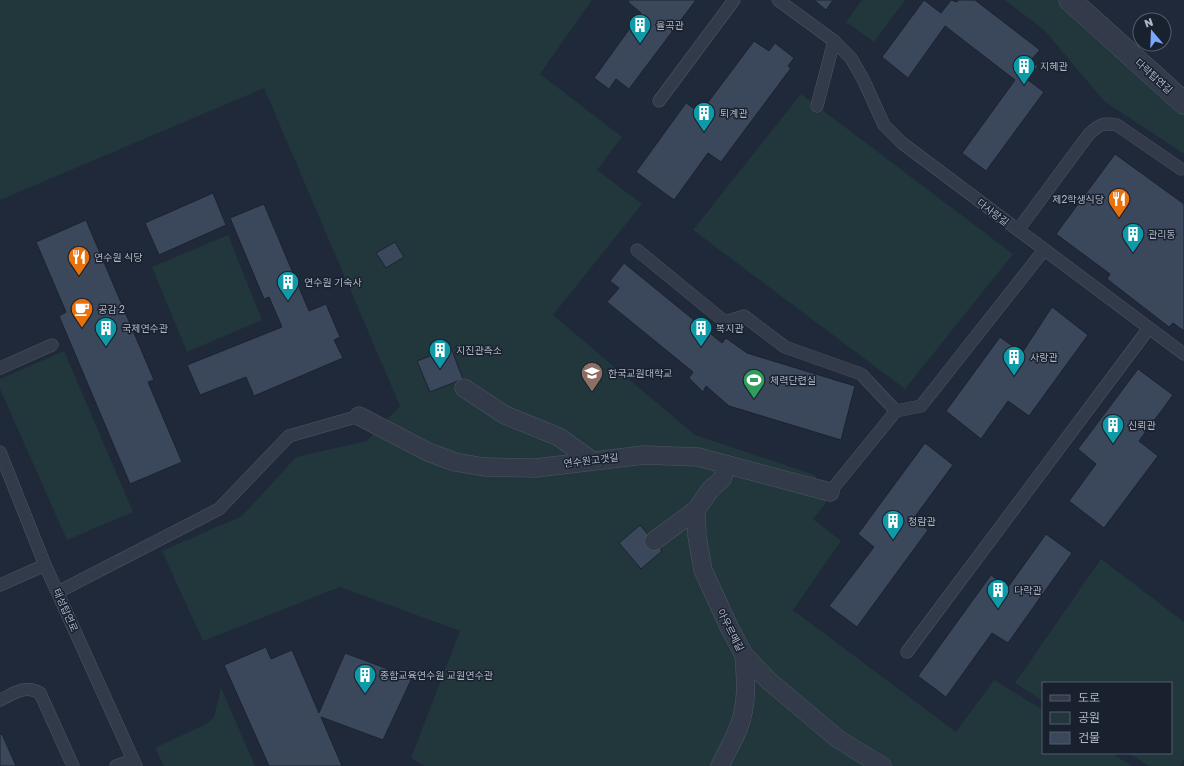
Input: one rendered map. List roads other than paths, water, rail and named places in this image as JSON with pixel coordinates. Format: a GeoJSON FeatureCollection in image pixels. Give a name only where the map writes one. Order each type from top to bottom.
{"type":"FeatureCollection","features":[{"type":"Feature","properties":{"kind":"street","name":"다락탑연길"},"geometry":{"type":"LineString","coordinates":[[1070,0],[1184,103]]}},
{"type":"Feature","properties":{"kind":"street"},"geometry":{"type":"LineString","coordinates":[[464,388],[505,415],[559,437],[591,460]]}},
{"type":"Feature","properties":{"kind":"street","name":"연수원고갯길"},"geometry":{"type":"LineString","coordinates":[[359,416],[428,452],[455,462],[484,467],[536,468],[591,460],[652,455],[698,457],[830,492]]}},
{"type":"Feature","properties":{"kind":"street"},"geometry":{"type":"LineString","coordinates":[[654,541],[696,510],[710,490],[722,479],[727,465]]}},
{"type":"Feature","properties":{"kind":"street","name":"아우르메길"},"geometry":{"type":"LineString","coordinates":[[696,510],[697,536],[703,570],[714,596],[744,655],[775,686],[838,738],[882,766]]}},
{"type":"Feature","properties":{"kind":"street"},"geometry":{"type":"LineString","coordinates":[[720,766],[738,729],[744,711],[746,694],[744,655]]}},
{"type":"Feature","properties":{"kind":"lane"},"geometry":{"type":"LineString","coordinates":[[659,101],[734,0]]}},
{"type":"Feature","properties":{"kind":"lane","name":"다사랑길"},"geometry":{"type":"LineString","coordinates":[[778,0],[834,42],[850,58],[863,79],[884,126],[902,143],[1184,354]]}},
{"type":"Feature","properties":{"kind":"lane"},"geometry":{"type":"LineString","coordinates":[[817,106],[834,42]]}},
{"type":"Feature","properties":{"kind":"lane"},"geometry":{"type":"LineString","coordinates":[[1018,230],[1089,134],[1097,126],[1107,123],[1117,125],[1181,169]]}},
{"type":"Feature","properties":{"kind":"lane"},"geometry":{"type":"LineString","coordinates":[[637,250],[725,322],[744,316],[785,347],[861,374],[896,411]]}},
{"type":"Feature","properties":{"kind":"lane"},"geometry":{"type":"LineString","coordinates":[[830,492],[896,411],[921,406],[1044,250]]}},
{"type":"Feature","properties":{"kind":"lane"},"geometry":{"type":"LineString","coordinates":[[907,652],[1149,328]]}},
{"type":"Feature","properties":{"kind":"lane"},"geometry":{"type":"LineString","coordinates":[[0,368],[52,345]]}},
{"type":"Feature","properties":{"kind":"lane"},"geometry":{"type":"LineString","coordinates":[[58,592],[218,509],[289,436],[359,416]]}},
{"type":"Feature","properties":{"kind":"lane","name":"태성탑연로"},"geometry":{"type":"LineString","coordinates":[[0,452],[45,565],[134,763]]}},
{"type":"Feature","properties":{"kind":"lane"},"geometry":{"type":"LineString","coordinates":[[0,585],[45,565]]}},
{"type":"Feature","properties":{"kind":"lane"},"geometry":{"type":"LineString","coordinates":[[0,700],[26,689],[34,689],[40,693],[73,766]]}},
{"type":"Feature","properties":{"kind":"lane"},"geometry":{"type":"LineString","coordinates":[[116,766],[134,763]]}},
{"type":"Feature","properties":{"kind":"place","name":"율곡관"},"geometry":{"type":"Point","coordinates":[640,44]}},
{"type":"Feature","properties":{"kind":"place","name":"지혜관"},"geometry":{"type":"Point","coordinates":[1024,86]}},
{"type":"Feature","properties":{"kind":"place","name":"퇴계관"},"geometry":{"type":"Point","coordinates":[704,132]}},
{"type":"Feature","properties":{"kind":"place","name":"제2학생식당"},"geometry":{"type":"Point","coordinates":[1119,218]}},
{"type":"Feature","properties":{"kind":"place","name":"관리동"},"geometry":{"type":"Point","coordinates":[1133,254]}},
{"type":"Feature","properties":{"kind":"place","name":"연수원 식당"},"geometry":{"type":"Point","coordinates":[79,276]}},
{"type":"Feature","properties":{"kind":"place","name":"연수원 기숙사"},"geometry":{"type":"Point","coordinates":[288,302]}},
{"type":"Feature","properties":{"kind":"place","name":"공감 2"},"geometry":{"type":"Point","coordinates":[82,328]}},
{"type":"Feature","properties":{"kind":"place","name":"국제연수관"},"geometry":{"type":"Point","coordinates":[106,348]}},
{"type":"Feature","properties":{"kind":"place","name":"복지관"},"geometry":{"type":"Point","coordinates":[701,348]}},
{"type":"Feature","properties":{"kind":"place","name":"지진관측소"},"geometry":{"type":"Point","coordinates":[440,370]}},
{"type":"Feature","properties":{"kind":"place","name":"사랑관"},"geometry":{"type":"Point","coordinates":[1014,376]}},
{"type":"Feature","properties":{"kind":"place","name":"한국교원대학교"},"geometry":{"type":"Point","coordinates":[592,392]}},
{"type":"Feature","properties":{"kind":"place","name":"체력단련실"},"geometry":{"type":"Point","coordinates":[754,400]}},
{"type":"Feature","properties":{"kind":"place","name":"신뢰관"},"geometry":{"type":"Point","coordinates":[1113,444]}},
{"type":"Feature","properties":{"kind":"place","name":"청람관"},"geometry":{"type":"Point","coordinates":[893,540]}},
{"type":"Feature","properties":{"kind":"place","name":"다락관"},"geometry":{"type":"Point","coordinates":[998,610]}},
{"type":"Feature","properties":{"kind":"place","name":"종합교육연수원 교원연수관"},"geometry":{"type":"Point","coordinates":[365,694]}}]}
